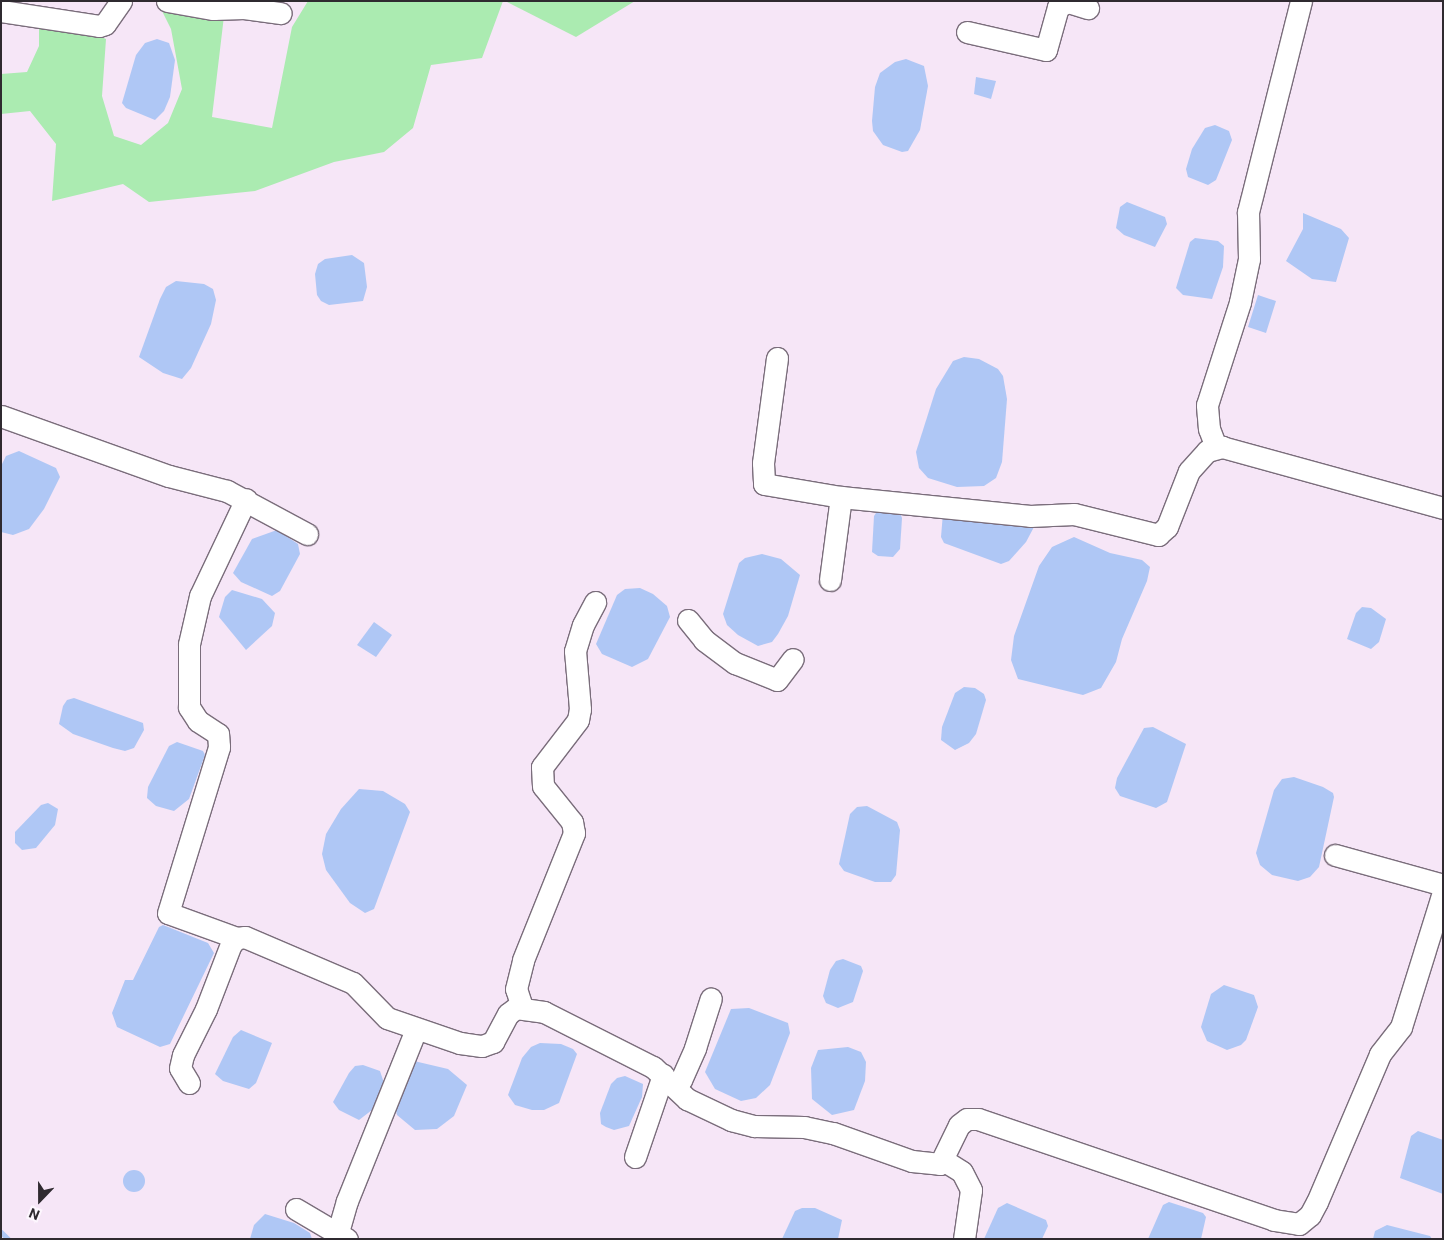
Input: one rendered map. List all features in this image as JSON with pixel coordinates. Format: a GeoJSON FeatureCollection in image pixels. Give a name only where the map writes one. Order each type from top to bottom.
{"type":"FeatureCollection","features":[{"type":"Feature","properties":{"kind":"street"},"geometry":{"type":"LineString","coordinates":[[1,11],[99,26],[105,24],[121,1]]}},
{"type":"Feature","properties":{"kind":"street"},"geometry":{"type":"LineString","coordinates":[[167,1],[213,9],[244,8],[281,13]]}},
{"type":"Feature","properties":{"kind":"street"},"geometry":{"type":"LineString","coordinates":[[1216,447],[1209,429],[1207,405],[1240,302],[1249,259],[1248,212],[1301,1]]}},
{"type":"Feature","properties":{"kind":"street"},"geometry":{"type":"LineString","coordinates":[[967,32],[1046,50],[1058,7],[1068,2],[1088,8]]}},
{"type":"Feature","properties":{"kind":"street"},"geometry":{"type":"LineString","coordinates":[[777,358],[763,463],[764,484],[841,497],[1030,516],[1074,514],[1158,535],[1167,528],[1189,471],[1197,459],[1216,447],[1234,448],[1302,471],[1443,508]]}},
{"type":"Feature","properties":{"kind":"street"},"geometry":{"type":"LineString","coordinates":[[1,416],[160,473],[246,499],[307,534]]}},
{"type":"Feature","properties":{"kind":"street"},"geometry":{"type":"LineString","coordinates":[[830,580],[841,497]]}},
{"type":"Feature","properties":{"kind":"street"},"geometry":{"type":"LineString","coordinates":[[246,499],[200,596],[189,644],[189,707],[198,721],[218,734],[219,747],[168,913],[237,938],[245,937],[344,977],[357,987],[381,1014],[416,1029],[482,1046],[493,1042],[512,1010],[522,1007],[569,1022],[669,1081],[687,1099],[731,1120],[754,1126],[804,1127],[833,1134],[912,1161],[940,1164],[959,1125],[967,1119],[978,1119],[1274,1220],[1292,1224],[1305,1221],[1317,1202],[1380,1054],[1401,1027],[1443,892]]}},
{"type":"Feature","properties":{"kind":"street"},"geometry":{"type":"LineString","coordinates":[[522,1007],[516,989],[523,960],[574,833],[572,822],[543,786],[542,767],[578,720],[580,710],[575,651],[583,624],[595,602]]}},
{"type":"Feature","properties":{"kind":"street"},"geometry":{"type":"LineString","coordinates":[[688,620],[704,640],[735,663],[777,680],[793,660]]}},
{"type":"Feature","properties":{"kind":"street"},"geometry":{"type":"LineString","coordinates":[[1335,855],[1443,885]]}},
{"type":"Feature","properties":{"kind":"street"},"geometry":{"type":"LineString","coordinates":[[189,1083],[180,1068],[183,1055],[206,1009],[231,944],[237,938]]}},
{"type":"Feature","properties":{"kind":"street"},"geometry":{"type":"LineString","coordinates":[[635,1157],[669,1081],[695,1048],[711,998]]}},
{"type":"Feature","properties":{"kind":"street"},"geometry":{"type":"LineString","coordinates":[[296,1209],[340,1237],[347,1201],[416,1029]]}},
{"type":"Feature","properties":{"kind":"street"},"geometry":{"type":"LineString","coordinates":[[943,1160],[962,1172],[971,1190],[964,1239]]}},
{"type":"Feature","properties":{"kind":"green space"},"geometry":{"type":"Polygon","coordinates":[[[308,1],[503,1],[482,58],[431,65],[413,128],[384,152],[334,162],[255,191],[149,202],[123,184],[52,201],[56,144],[30,111],[1,114],[1,74],[27,72],[39,46],[39,21],[75,26],[106,39],[102,96],[114,136],[141,145],[168,123],[182,89],[171,29],[160,7],[224,16],[212,117],[272,128],[292,27],[308,1]]]}},
{"type":"Feature","properties":{"kind":"green space"},"geometry":{"type":"Polygon","coordinates":[[[505,1],[635,1],[576,37],[505,1]]]}},
{"type":"Feature","properties":{"kind":"water"},"geometry":{"type":"Polygon","coordinates":[[[157,39],[169,43],[175,60],[170,97],[164,111],[155,120],[126,108],[122,103],[136,55],[145,43],[157,39]]]}},
{"type":"Feature","properties":{"kind":"water"},"geometry":{"type":"Polygon","coordinates":[[[906,59],[924,66],[928,86],[920,130],[908,151],[902,152],[883,145],[873,131],[872,121],[875,87],[880,73],[895,62],[906,59]]]}},
{"type":"Feature","properties":{"kind":"water"},"geometry":{"type":"Polygon","coordinates":[[[976,77],[996,81],[991,99],[974,94],[976,77]]]}},
{"type":"Feature","properties":{"kind":"water"},"geometry":{"type":"Polygon","coordinates":[[[1215,125],[1229,131],[1232,140],[1216,180],[1208,185],[1188,177],[1186,169],[1192,149],[1205,128],[1215,125]]]}},
{"type":"Feature","properties":{"kind":"water"},"geometry":{"type":"Polygon","coordinates":[[[1127,202],[1165,217],[1167,224],[1155,247],[1124,235],[1116,228],[1120,207],[1127,202]]]}},
{"type":"Feature","properties":{"kind":"water"},"geometry":{"type":"Polygon","coordinates":[[[1303,213],[1341,229],[1349,238],[1336,282],[1312,279],[1286,261],[1303,229],[1303,213]]]}},
{"type":"Feature","properties":{"kind":"water"},"geometry":{"type":"Polygon","coordinates":[[[1195,238],[1218,241],[1224,246],[1223,267],[1212,299],[1183,295],[1176,288],[1190,242],[1195,238]]]}},
{"type":"Feature","properties":{"kind":"water"},"geometry":{"type":"Polygon","coordinates":[[[352,255],[364,263],[367,287],[363,301],[329,305],[321,301],[317,295],[315,274],[318,264],[325,259],[352,255]]]}},
{"type":"Feature","properties":{"kind":"water"},"geometry":{"type":"Polygon","coordinates":[[[176,281],[204,284],[213,289],[216,300],[211,324],[191,368],[182,379],[163,373],[139,357],[160,299],[166,287],[176,281]]]}},
{"type":"Feature","properties":{"kind":"water"},"geometry":{"type":"Polygon","coordinates":[[[1258,295],[1276,301],[1266,333],[1248,327],[1258,295]]]}},
{"type":"Feature","properties":{"kind":"water"},"geometry":{"type":"Polygon","coordinates":[[[964,357],[979,359],[998,369],[1003,376],[1007,399],[1002,462],[996,478],[984,486],[957,487],[928,478],[919,468],[916,452],[936,389],[953,361],[964,357]]]}},
{"type":"Feature","properties":{"kind":"water"},"geometry":{"type":"Polygon","coordinates":[[[19,451],[56,468],[60,477],[44,509],[29,529],[13,535],[1,532],[1,466],[6,456],[19,451]]]}},
{"type":"Feature","properties":{"kind":"water"},"geometry":{"type":"Polygon","coordinates":[[[878,510],[900,513],[902,518],[900,549],[893,557],[878,556],[872,552],[874,516],[878,510]]]}},
{"type":"Feature","properties":{"kind":"water"},"geometry":{"type":"Polygon","coordinates":[[[943,513],[1032,521],[1034,527],[1026,542],[1009,561],[1001,564],[944,543],[941,537],[943,513]]]}},
{"type":"Feature","properties":{"kind":"water"},"geometry":{"type":"Polygon","coordinates":[[[277,530],[298,544],[300,554],[280,591],[272,596],[241,582],[233,573],[252,539],[277,530]]]}},
{"type":"Feature","properties":{"kind":"water"},"geometry":{"type":"Polygon","coordinates":[[[1074,537],[1110,553],[1142,560],[1150,567],[1147,581],[1122,639],[1116,662],[1101,688],[1083,695],[1018,679],[1011,660],[1014,636],[1039,566],[1052,547],[1074,537]]]}},
{"type":"Feature","properties":{"kind":"water"},"geometry":{"type":"Polygon","coordinates":[[[762,554],[781,559],[800,575],[788,616],[778,634],[772,642],[758,646],[738,635],[727,625],[723,614],[739,563],[745,558],[762,554]]]}},
{"type":"Feature","properties":{"kind":"water"},"geometry":{"type":"Polygon","coordinates":[[[640,588],[653,594],[667,606],[670,617],[648,659],[632,667],[602,654],[596,644],[617,595],[625,589],[640,588]]]}},
{"type":"Feature","properties":{"kind":"water"},"geometry":{"type":"Polygon","coordinates":[[[232,590],[262,599],[275,613],[272,626],[246,650],[219,617],[225,597],[232,590]]]}},
{"type":"Feature","properties":{"kind":"water"},"geometry":{"type":"Polygon","coordinates":[[[1362,607],[1371,608],[1386,619],[1379,642],[1371,649],[1347,639],[1356,613],[1362,607]]]}},
{"type":"Feature","properties":{"kind":"water"},"geometry":{"type":"Polygon","coordinates":[[[374,622],[392,635],[376,657],[357,645],[374,622]]]}},
{"type":"Feature","properties":{"kind":"water"},"geometry":{"type":"Polygon","coordinates":[[[964,687],[975,688],[984,694],[986,700],[976,734],[969,743],[955,750],[941,740],[942,727],[955,693],[964,687]]]}},
{"type":"Feature","properties":{"kind":"water"},"geometry":{"type":"Polygon","coordinates":[[[74,698],[143,723],[144,730],[134,748],[125,751],[113,748],[73,734],[59,724],[63,706],[67,700],[74,698]]]}},
{"type":"Feature","properties":{"kind":"water"},"geometry":{"type":"Polygon","coordinates":[[[1153,727],[1186,744],[1167,802],[1156,808],[1120,796],[1115,788],[1117,778],[1144,728],[1153,727]]]}},
{"type":"Feature","properties":{"kind":"water"},"geometry":{"type":"Polygon","coordinates":[[[177,742],[203,751],[205,755],[189,799],[174,811],[156,806],[147,798],[148,787],[169,746],[177,742]]]}},
{"type":"Feature","properties":{"kind":"water"},"geometry":{"type":"Polygon","coordinates":[[[1294,777],[1323,787],[1333,793],[1334,797],[1319,867],[1310,877],[1298,881],[1272,875],[1260,865],[1256,853],[1274,790],[1282,779],[1294,777]]]}},
{"type":"Feature","properties":{"kind":"water"},"geometry":{"type":"Polygon","coordinates":[[[359,789],[383,791],[405,804],[410,812],[374,909],[365,913],[350,903],[326,870],[322,854],[326,834],[341,809],[359,789]]]}},
{"type":"Feature","properties":{"kind":"water"},"geometry":{"type":"Polygon","coordinates":[[[48,803],[58,809],[55,825],[36,848],[22,850],[15,843],[15,832],[41,805],[48,803]]]}},
{"type":"Feature","properties":{"kind":"water"},"geometry":{"type":"Polygon","coordinates":[[[867,806],[897,822],[900,830],[896,875],[891,882],[875,882],[844,871],[839,864],[850,814],[857,807],[867,806]]]}},
{"type":"Feature","properties":{"kind":"water"},"geometry":{"type":"Polygon","coordinates":[[[163,925],[208,943],[214,953],[170,1044],[160,1047],[117,1027],[112,1013],[125,980],[133,980],[159,927],[163,925]]]}},
{"type":"Feature","properties":{"kind":"water"},"geometry":{"type":"Polygon","coordinates":[[[843,959],[861,966],[863,971],[853,1002],[838,1008],[826,1003],[823,996],[830,970],[836,961],[843,959]]]}},
{"type":"Feature","properties":{"kind":"water"},"geometry":{"type":"Polygon","coordinates":[[[1224,985],[1254,995],[1258,1007],[1246,1040],[1241,1045],[1227,1050],[1207,1041],[1201,1027],[1211,994],[1224,985]]]}},
{"type":"Feature","properties":{"kind":"water"},"geometry":{"type":"Polygon","coordinates":[[[749,1008],[788,1023],[790,1033],[770,1085],[756,1098],[741,1101],[715,1089],[705,1072],[731,1009],[749,1008]]]}},
{"type":"Feature","properties":{"kind":"water"},"geometry":{"type":"Polygon","coordinates":[[[241,1030],[272,1043],[256,1083],[249,1089],[223,1081],[215,1074],[233,1037],[241,1030]]]}},
{"type":"Feature","properties":{"kind":"water"},"geometry":{"type":"Polygon","coordinates":[[[540,1043],[561,1044],[573,1049],[577,1054],[559,1103],[544,1110],[532,1110],[515,1105],[508,1095],[522,1058],[531,1047],[540,1043]]]}},
{"type":"Feature","properties":{"kind":"water"},"geometry":{"type":"Polygon","coordinates":[[[848,1047],[861,1052],[866,1062],[865,1081],[854,1110],[832,1115],[812,1099],[811,1068],[818,1050],[848,1047]]]}},
{"type":"Feature","properties":{"kind":"water"},"geometry":{"type":"Polygon","coordinates":[[[414,1061],[448,1069],[467,1085],[454,1116],[437,1129],[415,1130],[397,1115],[395,1107],[414,1061]]]}},
{"type":"Feature","properties":{"kind":"water"},"geometry":{"type":"Polygon","coordinates":[[[363,1065],[380,1071],[384,1083],[372,1110],[359,1120],[339,1110],[333,1102],[349,1073],[355,1066],[363,1065]]]}},
{"type":"Feature","properties":{"kind":"water"},"geometry":{"type":"Polygon","coordinates":[[[625,1076],[643,1084],[642,1097],[629,1126],[614,1130],[601,1124],[600,1113],[611,1084],[617,1078],[625,1076]]]}},
{"type":"Feature","properties":{"kind":"water"},"geometry":{"type":"Polygon","coordinates":[[[1418,1131],[1443,1140],[1443,1194],[1400,1178],[1411,1136],[1418,1131]]]}},
{"type":"Feature","properties":{"kind":"water"},"geometry":{"type":"Polygon","coordinates":[[[134,1170],[142,1173],[145,1181],[142,1189],[134,1192],[126,1189],[123,1181],[126,1173],[134,1170]]]}},
{"type":"Feature","properties":{"kind":"water"},"geometry":{"type":"Polygon","coordinates":[[[1169,1202],[1203,1213],[1206,1217],[1201,1239],[1148,1239],[1163,1205],[1169,1202]]]}},
{"type":"Feature","properties":{"kind":"water"},"geometry":{"type":"Polygon","coordinates":[[[1007,1203],[1046,1220],[1048,1226],[1042,1239],[984,1239],[998,1208],[1007,1203]]]}},
{"type":"Feature","properties":{"kind":"water"},"geometry":{"type":"Polygon","coordinates":[[[802,1208],[815,1208],[842,1220],[838,1239],[782,1239],[795,1211],[802,1208]]]}},
{"type":"Feature","properties":{"kind":"water"},"geometry":{"type":"Polygon","coordinates":[[[265,1214],[294,1223],[310,1233],[312,1239],[250,1239],[254,1225],[265,1214]]]}},
{"type":"Feature","properties":{"kind":"water"},"geometry":{"type":"Polygon","coordinates":[[[1387,1225],[1430,1236],[1432,1239],[1373,1239],[1375,1231],[1387,1225]]]}},
{"type":"Feature","properties":{"kind":"waterway"},"geometry":{"type":"LineString","coordinates":[[1,1232],[8,1239]]}}]}
